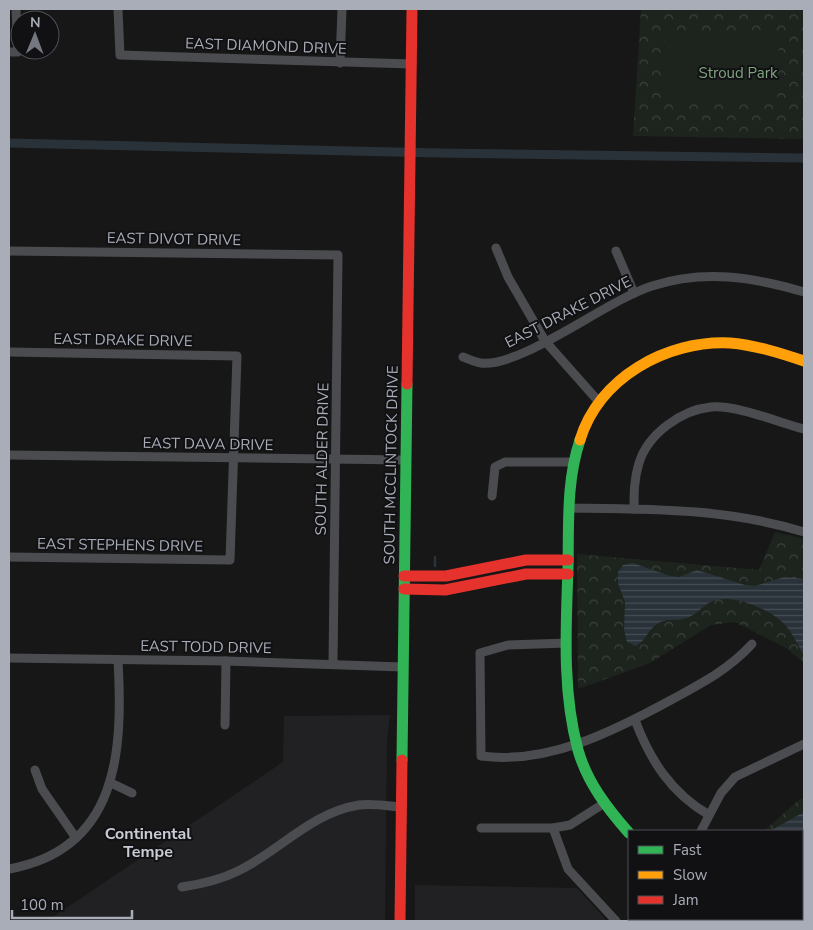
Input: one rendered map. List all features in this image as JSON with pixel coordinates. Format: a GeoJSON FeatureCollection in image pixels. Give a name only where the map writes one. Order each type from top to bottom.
{"type":"FeatureCollection","features":[{"type":"Feature","properties":{"kind":"street","name":"EAST DIAMOND DRIVE"},"geometry":{"type":"LineString","coordinates":[[118,9],[120,55],[412,64]]}},
{"type":"Feature","properties":{"kind":"street"},"geometry":{"type":"LineString","coordinates":[[340,63],[342,9]]}},
{"type":"Feature","properties":{"kind":"street","name":"SOUTH MCCLINTOCK DRIVE"},"geometry":{"type":"LineString","coordinates":[[400,921],[412,9]]}},
{"type":"Feature","properties":{"kind":"street"},"geometry":{"type":"LineString","coordinates":[[496,248],[508,277],[545,341],[599,402]]}},
{"type":"Feature","properties":{"kind":"street","name":"EAST DIVOT DRIVE"},"geometry":{"type":"LineString","coordinates":[[9,251],[338,255]]}},
{"type":"Feature","properties":{"kind":"street"},"geometry":{"type":"LineString","coordinates":[[616,251],[634,293]]}},
{"type":"Feature","properties":{"kind":"street","name":"SOUTH ALDER DRIVE"},"geometry":{"type":"LineString","coordinates":[[333,663],[338,255]]}},
{"type":"Feature","properties":{"kind":"street","name":"EAST DRAKE DRIVE"},"geometry":{"type":"LineString","coordinates":[[463,357],[481,363],[501,362],[545,341],[634,293],[667,282],[703,275],[752,278],[804,292]]}},
{"type":"Feature","properties":{"kind":"street"},"geometry":{"type":"LineString","coordinates":[[628,832],[603,804],[587,774],[570,720],[567,643],[568,560],[572,462],[580,437],[599,402],[619,380],[641,364],[666,352],[700,343],[727,343],[754,346],[804,361]]}},
{"type":"Feature","properties":{"kind":"street","name":"EAST DRAKE DRIVE"},"geometry":{"type":"LineString","coordinates":[[9,352],[237,356],[234,459]]}},
{"type":"Feature","properties":{"kind":"street"},"geometry":{"type":"LineString","coordinates":[[634,509],[634,483],[639,461],[647,448],[669,424],[689,413],[711,407],[735,410],[804,429]]}},
{"type":"Feature","properties":{"kind":"street","name":"EAST DAVA DRIVE"},"geometry":{"type":"LineString","coordinates":[[9,455],[406,460]]}},
{"type":"Feature","properties":{"kind":"street","name":"EAST STEPHENS DRIVE"},"geometry":{"type":"LineString","coordinates":[[9,557],[230,560],[234,459]]}},
{"type":"Feature","properties":{"kind":"street"},"geometry":{"type":"LineString","coordinates":[[492,496],[495,468],[505,462],[572,462]]}},
{"type":"Feature","properties":{"kind":"street"},"geometry":{"type":"LineString","coordinates":[[570,508],[718,513],[775,523],[804,532]]}},
{"type":"Feature","properties":{"kind":"street"},"geometry":{"type":"LineString","coordinates":[[404,576],[446,576],[526,560],[568,560]]}},
{"type":"Feature","properties":{"kind":"street"},"geometry":{"type":"LineString","coordinates":[[404,588],[446,590],[526,574],[568,574]]}},
{"type":"Feature","properties":{"kind":"street"},"geometry":{"type":"LineString","coordinates":[[567,643],[508,645],[480,653],[481,756],[500,759],[523,757],[576,743],[616,729],[717,675],[735,662],[752,644]]}},
{"type":"Feature","properties":{"kind":"street","name":"EAST TODD DRIVE"},"geometry":{"type":"LineString","coordinates":[[9,658],[333,663],[403,667]]}},
{"type":"Feature","properties":{"kind":"street"},"geometry":{"type":"LineString","coordinates":[[9,869],[26,866],[52,854],[76,838],[101,806],[111,783],[118,746],[118,660]]}},
{"type":"Feature","properties":{"kind":"street"},"geometry":{"type":"LineString","coordinates":[[225,725],[226,661]]}},
{"type":"Feature","properties":{"kind":"street"},"geometry":{"type":"LineString","coordinates":[[635,720],[656,766],[689,803],[709,815]]}},
{"type":"Feature","properties":{"kind":"street"},"geometry":{"type":"LineString","coordinates":[[702,830],[721,793],[735,777],[804,744]]}},
{"type":"Feature","properties":{"kind":"street"},"geometry":{"type":"LineString","coordinates":[[35,770],[42,789],[76,838]]}},
{"type":"Feature","properties":{"kind":"street"},"geometry":{"type":"LineString","coordinates":[[111,783],[132,793]]}},
{"type":"Feature","properties":{"kind":"street"},"geometry":{"type":"LineString","coordinates":[[481,828],[553,828],[570,825],[603,804]]}},
{"type":"Feature","properties":{"kind":"street"},"geometry":{"type":"LineString","coordinates":[[182,887],[212,882],[239,871],[310,823],[332,812],[360,805],[401,807]]}},
{"type":"Feature","properties":{"kind":"street"},"geometry":{"type":"LineString","coordinates":[[553,828],[568,869],[616,921]]}},
{"type":"Feature","properties":{"kind":"shaded area"},"geometry":{"type":"Polygon","coordinates":[[[633,563],[670,576],[679,577],[697,570],[745,585],[755,586],[784,577],[804,579],[804,655],[791,632],[775,616],[759,607],[732,599],[716,600],[687,618],[661,622],[654,626],[636,646],[627,642],[624,630],[625,602],[618,583],[618,572],[623,565],[633,563]]]}},
{"type":"Feature","properties":{"kind":"shaded area"},"geometry":{"type":"Polygon","coordinates":[[[390,715],[387,740],[385,921],[47,921],[283,762],[284,716],[390,715]]]}},
{"type":"Feature","properties":{"kind":"shaded area"},"geometry":{"type":"Polygon","coordinates":[[[804,812],[804,860],[803,830],[772,830],[804,812]]]}},
{"type":"Feature","properties":{"kind":"shaded area"},"geometry":{"type":"Polygon","coordinates":[[[415,885],[577,888],[607,921],[415,921],[415,885]]]}},
{"type":"Feature","properties":{"kind":"green space","name":"Stroud Park"},"geometry":{"type":"Polygon","coordinates":[[[641,9],[804,9],[804,139],[633,136],[641,9]]]}},
{"type":"Feature","properties":{"kind":"green space"},"geometry":{"type":"Polygon","coordinates":[[[665,31],[779,34],[777,104],[663,101],[665,31]]]}},
{"type":"Feature","properties":{"kind":"green space"},"geometry":{"type":"Polygon","coordinates":[[[775,532],[804,539],[804,663],[786,648],[735,622],[711,625],[650,663],[578,689],[577,554],[759,570],[775,532]]]}},
{"type":"Feature","properties":{"kind":"green space"},"geometry":{"type":"Polygon","coordinates":[[[800,799],[804,799],[804,903],[803,830],[765,830],[800,799]]]}},
{"type":"Feature","properties":{"kind":"waterway"},"geometry":{"type":"LineString","coordinates":[[9,143],[439,153],[804,158]]}},
{"type":"Feature","properties":{"kind":"waterway"},"geometry":{"type":"LineString","coordinates":[[435,557],[435,566]]}},
{"type":"Feature","properties":{"kind":"traffic: fast"},"geometry":{"type":"LineString","coordinates":[[402,760],[407,384]]}},
{"type":"Feature","properties":{"kind":"traffic: fast"},"geometry":{"type":"LineString","coordinates":[[580,440],[572,472],[569,504],[566,636],[569,705],[578,750],[592,784],[628,832]]}},
{"type":"Feature","properties":{"kind":"traffic: slow"},"geometry":{"type":"LineString","coordinates":[[580,440],[589,418],[602,398],[619,381],[638,367],[659,356],[682,348],[730,343],[758,347],[804,361]]}},
{"type":"Feature","properties":{"kind":"traffic: jam"},"geometry":{"type":"LineString","coordinates":[[407,384],[412,9]]}},
{"type":"Feature","properties":{"kind":"traffic: jam"},"geometry":{"type":"LineString","coordinates":[[404,576],[446,576],[526,560],[568,560]]}},
{"type":"Feature","properties":{"kind":"traffic: jam"},"geometry":{"type":"LineString","coordinates":[[404,589],[445,590],[526,574],[568,574]]}},
{"type":"Feature","properties":{"kind":"traffic: jam"},"geometry":{"type":"LineString","coordinates":[[400,921],[402,760]]}},
{"type":"Feature","properties":{"kind":"district","name":"Continental Tempe"},"geometry":{"type":"Point","coordinates":[148,842]}}]}
